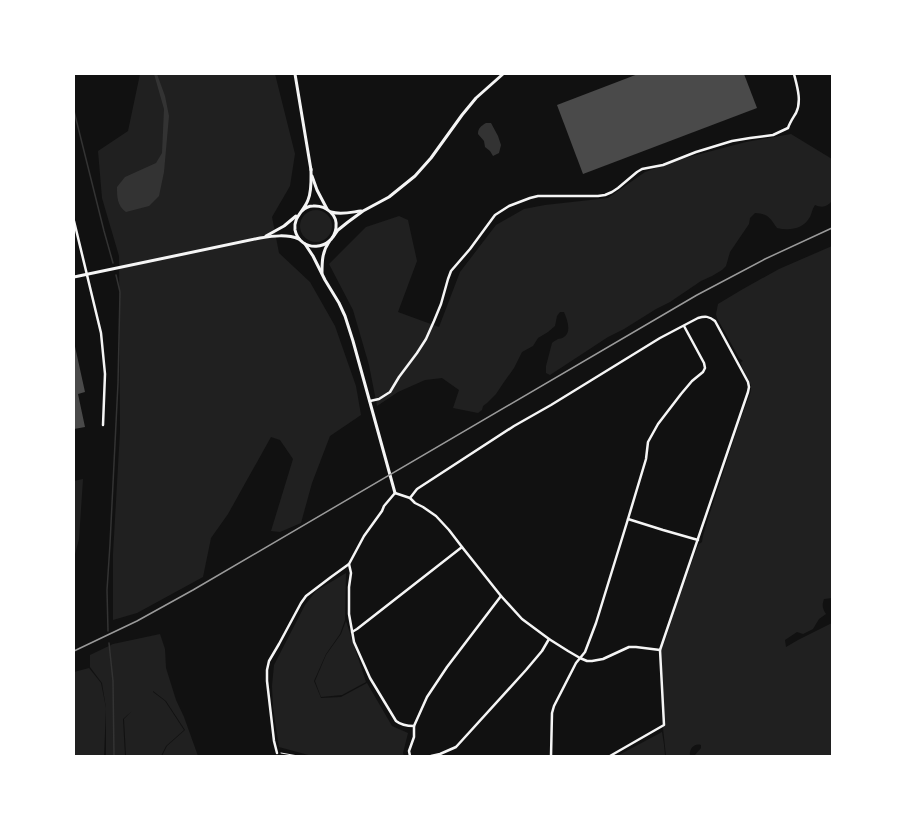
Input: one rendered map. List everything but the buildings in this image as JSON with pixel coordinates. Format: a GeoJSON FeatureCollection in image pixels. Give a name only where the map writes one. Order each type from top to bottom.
{"type":"FeatureCollection","features":[{"type":"Feature","properties":{"kind":"street"},"geometry":{"type":"LineString","coordinates":[[295,74],[311,169],[317,190],[336,221],[334,237]]}},
{"type":"Feature","properties":{"kind":"street"},"geometry":{"type":"LineString","coordinates":[[305,244],[318,247],[322,246],[330,241],[342,227],[363,211],[389,197],[416,176],[432,158],[462,115],[476,98],[503,74]]}},
{"type":"Feature","properties":{"kind":"street"},"geometry":{"type":"LineString","coordinates":[[370,401],[379,399],[390,392],[426,339],[434,321],[451,271],[470,249],[491,219],[500,211],[522,200],[538,196],[605,195],[618,188],[637,172],[642,170],[663,166],[696,152],[732,142],[773,135],[788,128],[799,105],[799,96],[794,74]]}},
{"type":"Feature","properties":{"kind":"street"},"geometry":{"type":"LineString","coordinates":[[302,211],[310,195],[311,169]]}},
{"type":"Feature","properties":{"kind":"street"},"geometry":{"type":"LineString","coordinates":[[260,238],[271,234],[284,226],[302,211],[312,206],[320,206],[335,213],[363,211]]}},
{"type":"Feature","properties":{"kind":"street"},"geometry":{"type":"LineString","coordinates":[[298,214],[295,228],[299,239]]}},
{"type":"Feature","properties":{"kind":"street"},"geometry":{"type":"LineString","coordinates":[[74,221],[101,333],[105,374],[103,425]]}},
{"type":"Feature","properties":{"kind":"street"},"geometry":{"type":"LineString","coordinates":[[74,277],[260,238],[286,236],[299,239],[305,244],[313,256],[345,316],[395,493]]}},
{"type":"Feature","properties":{"kind":"street"},"geometry":{"type":"LineString","coordinates":[[322,275],[322,261],[324,252],[330,241]]}},
{"type":"Feature","properties":{"kind":"street"},"geometry":{"type":"LineString","coordinates":[[410,498],[417,489],[514,426],[557,402],[660,338],[698,318],[707,316],[715,321],[748,382],[749,387],[660,650],[664,725],[610,756]]}},
{"type":"Feature","properties":{"kind":"street"},"geometry":{"type":"LineString","coordinates":[[551,756],[552,713],[554,706],[576,663],[585,652],[596,623],[646,459],[648,442],[658,424],[681,394],[692,381],[703,372],[705,368],[704,363],[684,326]]}},
{"type":"Feature","properties":{"kind":"street"},"geometry":{"type":"LineString","coordinates":[[395,493],[410,498],[415,503],[436,516],[449,530],[501,596],[522,619],[549,639],[580,658],[586,661],[596,661],[629,648],[636,647],[660,650]]}},
{"type":"Feature","properties":{"kind":"street"},"geometry":{"type":"LineString","coordinates":[[277,753],[267,681],[269,661],[306,596],[349,564],[364,536],[384,506],[395,493]]}},
{"type":"Feature","properties":{"kind":"street"},"geometry":{"type":"LineString","coordinates":[[628,519],[698,540]]}},
{"type":"Feature","properties":{"kind":"street"},"geometry":{"type":"LineString","coordinates":[[352,632],[462,547]]}},
{"type":"Feature","properties":{"kind":"street"},"geometry":{"type":"LineString","coordinates":[[349,564],[349,614],[354,642],[370,678],[396,721],[414,726]]}},
{"type":"Feature","properties":{"kind":"street"},"geometry":{"type":"LineString","coordinates":[[410,756],[409,751],[414,737],[414,726],[427,697],[447,667],[501,596]]}},
{"type":"Feature","properties":{"kind":"street"},"geometry":{"type":"LineString","coordinates":[[431,756],[456,747],[526,670],[549,639]]}},
{"type":"Feature","properties":{"kind":"path"},"geometry":{"type":"LineString","coordinates":[[277,753],[298,756]]}},
{"type":"Feature","properties":{"kind":"shaded area"},"geometry":{"type":"Polygon","coordinates":[[[140,74],[275,74],[295,154],[290,186],[272,217],[279,253],[310,282],[335,326],[356,386],[361,415],[330,436],[312,483],[301,523],[280,532],[271,531],[293,459],[280,440],[271,437],[228,514],[211,538],[203,577],[137,613],[113,620],[113,554],[120,431],[119,256],[102,198],[98,151],[128,131],[140,74]]]}},
{"type":"Feature","properties":{"kind":"shaded area"},"geometry":{"type":"Polygon","coordinates":[[[154,74],[157,74],[165,96],[169,116],[164,172],[159,196],[149,206],[126,212],[119,204],[117,187],[125,177],[156,163],[162,153],[164,109],[154,74]]]}},
{"type":"Feature","properties":{"kind":"shaded area"},"geometry":{"type":"Polygon","coordinates":[[[486,123],[491,123],[501,145],[499,153],[493,156],[485,147],[484,141],[478,134],[480,127],[486,123]]]}},
{"type":"Feature","properties":{"kind":"shaded area"},"geometry":{"type":"Polygon","coordinates":[[[791,134],[832,159],[832,201],[828,205],[824,206],[815,205],[810,217],[800,227],[791,229],[777,228],[769,217],[763,214],[755,213],[750,218],[749,224],[730,252],[726,266],[722,270],[701,281],[670,302],[608,337],[550,375],[546,373],[546,366],[552,343],[566,335],[568,332],[568,325],[564,312],[560,312],[557,316],[555,326],[538,338],[533,346],[522,352],[514,368],[496,394],[478,413],[453,408],[459,390],[442,378],[425,380],[398,392],[377,406],[369,365],[353,310],[329,264],[366,227],[399,216],[408,220],[417,261],[398,312],[439,327],[460,272],[496,225],[524,209],[545,205],[608,198],[645,172],[681,159],[746,142],[791,134]]]}},
{"type":"Feature","properties":{"kind":"shaded area"},"geometry":{"type":"Polygon","coordinates":[[[313,210],[319,210],[329,217],[332,226],[331,232],[325,239],[319,242],[313,242],[303,235],[300,229],[300,223],[307,213],[313,210]]]}},
{"type":"Feature","properties":{"kind":"shaded area"},"geometry":{"type":"Polygon","coordinates":[[[832,246],[832,598],[824,599],[823,606],[826,614],[819,619],[813,629],[803,634],[797,632],[785,640],[786,647],[832,623],[832,756],[695,756],[701,748],[701,745],[696,745],[692,747],[690,756],[666,756],[663,728],[661,649],[697,548],[702,542],[707,522],[751,391],[751,385],[742,367],[741,362],[743,361],[739,358],[717,318],[716,314],[718,304],[779,269],[832,246]]]}},
{"type":"Feature","properties":{"kind":"shaded area"},"geometry":{"type":"Polygon","coordinates":[[[83,479],[79,539],[74,558],[74,481],[83,479]]]}},
{"type":"Feature","properties":{"kind":"shaded area"},"geometry":{"type":"Polygon","coordinates":[[[346,573],[345,620],[340,634],[326,654],[314,681],[321,698],[341,697],[367,683],[392,726],[408,733],[403,753],[404,756],[312,756],[279,747],[273,708],[272,686],[274,665],[305,605],[316,591],[346,573]]]}},
{"type":"Feature","properties":{"kind":"shaded area"},"geometry":{"type":"Polygon","coordinates":[[[346,621],[366,682],[342,695],[321,697],[315,681],[326,655],[341,634],[346,621]]]}},
{"type":"Feature","properties":{"kind":"shaded area"},"geometry":{"type":"Polygon","coordinates":[[[160,634],[165,649],[166,668],[176,700],[184,717],[198,756],[162,756],[167,746],[185,730],[166,701],[153,691],[165,701],[184,730],[166,746],[161,756],[126,756],[124,719],[132,711],[123,719],[125,756],[106,756],[106,708],[102,683],[90,667],[90,655],[113,644],[160,634]]]}},
{"type":"Feature","properties":{"kind":"shaded area"},"geometry":{"type":"Polygon","coordinates":[[[89,668],[101,683],[106,708],[104,756],[74,756],[74,672],[89,668]]]}},
{"type":"Feature","properties":{"kind":"shaded area"},"geometry":{"type":"Polygon","coordinates":[[[662,732],[665,756],[617,756],[662,732]]]}},
{"type":"Feature","properties":{"kind":"waterway"},"geometry":{"type":"LineString","coordinates":[[74,111],[113,263]]}},
{"type":"Feature","properties":{"kind":"waterway"},"geometry":{"type":"LineString","coordinates":[[108,631],[107,590],[118,383],[120,292],[116,275]]}},
{"type":"Feature","properties":{"kind":"waterway"},"geometry":{"type":"LineString","coordinates":[[109,643],[113,681],[114,756]]}},
{"type":"Feature","properties":{"kind":"railway"},"geometry":{"type":"LineString","coordinates":[[74,651],[137,621],[193,590],[697,295],[765,259],[832,228]]}}]}
